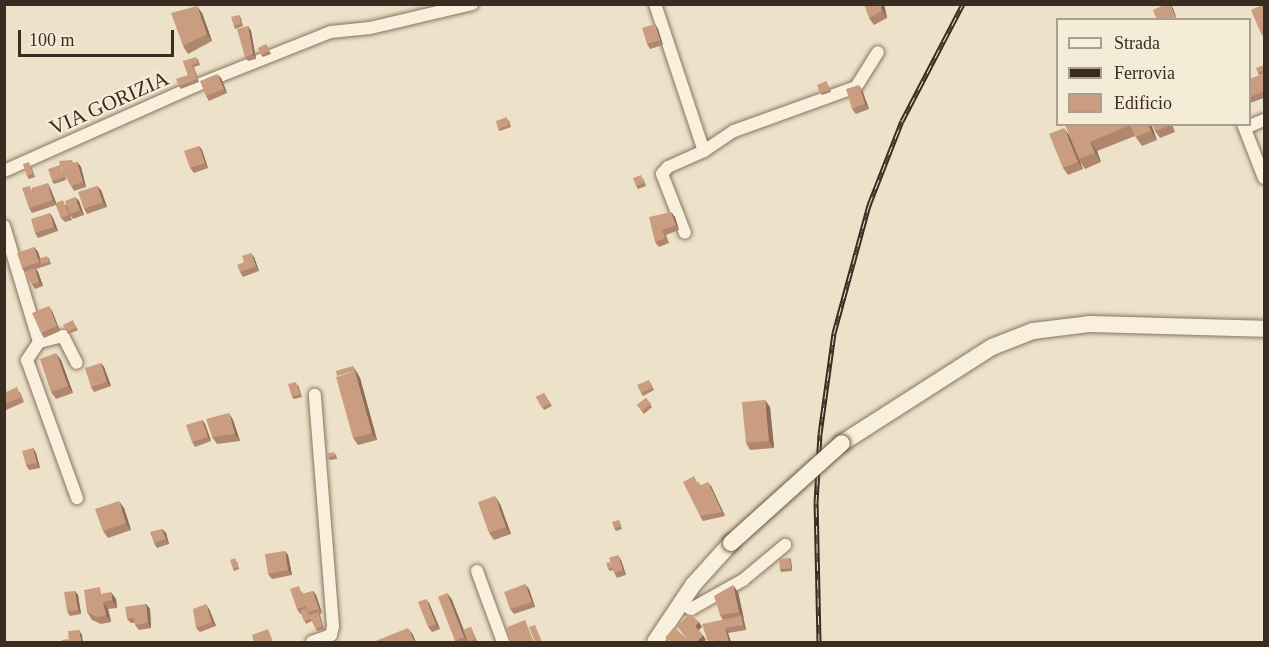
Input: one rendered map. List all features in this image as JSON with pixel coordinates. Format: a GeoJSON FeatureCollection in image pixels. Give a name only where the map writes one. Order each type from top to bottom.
{"type":"FeatureCollection","features":[{"type":"Feature","properties":{"kind":"street","name":"VIA GORIZIA"},"geometry":{"type":"LineString","coordinates":[[4,171],[194,87],[331,32],[370,28],[472,4]]}},
{"type":"Feature","properties":{"kind":"street"},"geometry":{"type":"LineString","coordinates":[[655,4],[704,151]]}},
{"type":"Feature","properties":{"kind":"street"},"geometry":{"type":"LineString","coordinates":[[685,233],[662,174],[668,167],[704,151],[734,131],[856,87],[878,52]]}},
{"type":"Feature","properties":{"kind":"street"},"geometry":{"type":"LineString","coordinates":[[1244,126],[1264,178]]}},
{"type":"Feature","properties":{"kind":"street"},"geometry":{"type":"LineString","coordinates":[[4,226],[39,342]]}},
{"type":"Feature","properties":{"kind":"street"},"geometry":{"type":"LineString","coordinates":[[655,642],[681,603],[731,543],[842,443],[992,347],[1033,331],[1089,324],[1264,329]]}},
{"type":"Feature","properties":{"kind":"street"},"geometry":{"type":"LineString","coordinates":[[77,363],[63,336],[39,342],[27,360],[77,498]]}},
{"type":"Feature","properties":{"kind":"street"},"geometry":{"type":"LineString","coordinates":[[312,642],[331,635],[333,626],[315,395]]}},
{"type":"Feature","properties":{"kind":"street"},"geometry":{"type":"LineString","coordinates":[[681,603],[691,609],[743,580],[785,545]]}},
{"type":"Feature","properties":{"kind":"street"},"geometry":{"type":"LineString","coordinates":[[477,571],[502,642]]}},
{"type":"Feature","properties":{"kind":"building"},"geometry":{"type":"Polygon","coordinates":[[[864,4],[880,4],[882,11],[869,18],[864,4]]]}},
{"type":"Feature","properties":{"kind":"building"},"geometry":{"type":"Polygon","coordinates":[[[1170,4],[1175,17],[1156,18],[1153,10],[1170,4]]]}},
{"type":"Feature","properties":{"kind":"building"},"geometry":{"type":"Polygon","coordinates":[[[1264,4],[1264,35],[1262,36],[1251,10],[1264,4]]]}},
{"type":"Feature","properties":{"kind":"building"},"geometry":{"type":"Polygon","coordinates":[[[197,6],[207,34],[183,46],[171,13],[197,6]]]}},
{"type":"Feature","properties":{"kind":"building"},"geometry":{"type":"Polygon","coordinates":[[[239,15],[241,24],[234,26],[231,17],[239,15]]]}},
{"type":"Feature","properties":{"kind":"building"},"geometry":{"type":"Polygon","coordinates":[[[655,24],[660,40],[647,44],[642,28],[655,24]]]}},
{"type":"Feature","properties":{"kind":"building"},"geometry":{"type":"Polygon","coordinates":[[[248,26],[253,54],[245,57],[237,29],[248,26]]]}},
{"type":"Feature","properties":{"kind":"building"},"geometry":{"type":"Polygon","coordinates":[[[266,44],[269,51],[261,55],[258,48],[266,44]]]}},
{"type":"Feature","properties":{"kind":"building"},"geometry":{"type":"Polygon","coordinates":[[[196,57],[198,63],[192,65],[197,79],[179,86],[176,79],[188,75],[183,61],[196,57]]]}},
{"type":"Feature","properties":{"kind":"building"},"geometry":{"type":"Polygon","coordinates":[[[1264,65],[1264,70],[1258,73],[1256,68],[1264,65]]]}},
{"type":"Feature","properties":{"kind":"building"},"geometry":{"type":"Polygon","coordinates":[[[217,74],[224,89],[206,96],[200,81],[217,74]]]}},
{"type":"Feature","properties":{"kind":"building"},"geometry":{"type":"Polygon","coordinates":[[[1263,74],[1264,78],[1264,91],[1251,97],[1251,79],[1263,74]]]}},
{"type":"Feature","properties":{"kind":"building"},"geometry":{"type":"Polygon","coordinates":[[[826,81],[829,90],[820,93],[817,85],[826,81]]]}},
{"type":"Feature","properties":{"kind":"building"},"geometry":{"type":"Polygon","coordinates":[[[859,85],[865,104],[852,109],[846,89],[859,85]]]}},
{"type":"Feature","properties":{"kind":"building"},"geometry":{"type":"Polygon","coordinates":[[[507,117],[509,125],[498,129],[496,121],[507,117]]]}},
{"type":"Feature","properties":{"kind":"building"},"geometry":{"type":"Polygon","coordinates":[[[1066,126],[1128,126],[1090,142],[1095,153],[1079,159],[1066,126]]]}},
{"type":"Feature","properties":{"kind":"building"},"geometry":{"type":"Polygon","coordinates":[[[1130,126],[1149,126],[1151,131],[1135,137],[1130,126]]]}},
{"type":"Feature","properties":{"kind":"building"},"geometry":{"type":"Polygon","coordinates":[[[1153,126],[1168,126],[1155,131],[1153,126]]]}},
{"type":"Feature","properties":{"kind":"building"},"geometry":{"type":"Polygon","coordinates":[[[1064,128],[1078,162],[1063,168],[1049,134],[1064,128]]]}},
{"type":"Feature","properties":{"kind":"building"},"geometry":{"type":"Polygon","coordinates":[[[199,146],[205,163],[190,168],[184,151],[199,146]]]}},
{"type":"Feature","properties":{"kind":"building"},"geometry":{"type":"Polygon","coordinates":[[[72,160],[73,164],[61,168],[65,177],[52,181],[48,169],[60,165],[59,161],[72,160]]]}},
{"type":"Feature","properties":{"kind":"building"},"geometry":{"type":"Polygon","coordinates":[[[29,162],[33,174],[27,176],[23,164],[29,162]]]}},
{"type":"Feature","properties":{"kind":"building"},"geometry":{"type":"Polygon","coordinates":[[[77,162],[83,182],[71,186],[61,168],[77,162]]]}},
{"type":"Feature","properties":{"kind":"building"},"geometry":{"type":"Polygon","coordinates":[[[641,175],[644,183],[636,186],[633,178],[641,175]]]}},
{"type":"Feature","properties":{"kind":"building"},"geometry":{"type":"Polygon","coordinates":[[[48,183],[50,189],[48,187],[33,192],[32,188],[48,183]]]}},
{"type":"Feature","properties":{"kind":"building"},"geometry":{"type":"Polygon","coordinates":[[[30,186],[32,192],[48,187],[53,200],[29,208],[22,188],[30,186]]]}},
{"type":"Feature","properties":{"kind":"building"},"geometry":{"type":"Polygon","coordinates":[[[97,186],[103,202],[84,209],[78,192],[97,186]]]}},
{"type":"Feature","properties":{"kind":"building"},"geometry":{"type":"Polygon","coordinates":[[[75,197],[80,210],[70,214],[65,201],[75,197]]]}},
{"type":"Feature","properties":{"kind":"building"},"geometry":{"type":"Polygon","coordinates":[[[63,200],[69,215],[61,218],[56,203],[63,200]]]}},
{"type":"Feature","properties":{"kind":"building"},"geometry":{"type":"Polygon","coordinates":[[[671,212],[676,225],[662,230],[665,238],[655,242],[649,217],[671,212]]]}},
{"type":"Feature","properties":{"kind":"building"},"geometry":{"type":"Polygon","coordinates":[[[50,213],[54,227],[35,233],[31,219],[50,213]]]}},
{"type":"Feature","properties":{"kind":"building"},"geometry":{"type":"Polygon","coordinates":[[[34,247],[39,262],[22,268],[17,253],[34,247]]]}},
{"type":"Feature","properties":{"kind":"building"},"geometry":{"type":"Polygon","coordinates":[[[251,253],[256,266],[240,272],[237,265],[244,262],[242,256],[251,253]]]}},
{"type":"Feature","properties":{"kind":"building"},"geometry":{"type":"Polygon","coordinates":[[[47,256],[49,262],[41,264],[39,259],[47,256]]]}},
{"type":"Feature","properties":{"kind":"building"},"geometry":{"type":"Polygon","coordinates":[[[35,268],[39,282],[32,284],[24,272],[35,268]]]}},
{"type":"Feature","properties":{"kind":"building"},"geometry":{"type":"Polygon","coordinates":[[[49,306],[57,326],[41,333],[32,313],[49,306]]]}},
{"type":"Feature","properties":{"kind":"building"},"geometry":{"type":"Polygon","coordinates":[[[73,320],[76,328],[67,332],[63,325],[73,320]]]}},
{"type":"Feature","properties":{"kind":"building"},"geometry":{"type":"Polygon","coordinates":[[[56,353],[68,386],[51,392],[40,359],[56,353]]]}},
{"type":"Feature","properties":{"kind":"building"},"geometry":{"type":"Polygon","coordinates":[[[101,363],[107,382],[91,387],[85,368],[101,363]]]}},
{"type":"Feature","properties":{"kind":"building"},"geometry":{"type":"Polygon","coordinates":[[[353,366],[354,371],[337,376],[336,371],[353,366]]]}},
{"type":"Feature","properties":{"kind":"building"},"geometry":{"type":"Polygon","coordinates":[[[355,371],[372,433],[353,438],[336,377],[355,371]]]}},
{"type":"Feature","properties":{"kind":"building"},"geometry":{"type":"Polygon","coordinates":[[[649,380],[652,388],[641,393],[637,385],[649,380]]]}},
{"type":"Feature","properties":{"kind":"building"},"geometry":{"type":"Polygon","coordinates":[[[296,382],[300,394],[292,397],[288,384],[296,382]]]}},
{"type":"Feature","properties":{"kind":"building"},"geometry":{"type":"Polygon","coordinates":[[[17,387],[21,397],[4,404],[4,393],[17,387]]]}},
{"type":"Feature","properties":{"kind":"building"},"geometry":{"type":"Polygon","coordinates":[[[544,393],[550,403],[542,408],[536,397],[544,393]]]}},
{"type":"Feature","properties":{"kind":"building"},"geometry":{"type":"Polygon","coordinates":[[[646,398],[651,404],[642,411],[637,405],[646,398]]]}},
{"type":"Feature","properties":{"kind":"building"},"geometry":{"type":"Polygon","coordinates":[[[765,400],[769,441],[746,443],[742,402],[765,400]]]}},
{"type":"Feature","properties":{"kind":"building"},"geometry":{"type":"Polygon","coordinates":[[[229,413],[235,434],[212,437],[206,419],[229,413]]]}},
{"type":"Feature","properties":{"kind":"building"},"geometry":{"type":"Polygon","coordinates":[[[202,420],[208,437],[192,442],[186,425],[202,420]]]}},
{"type":"Feature","properties":{"kind":"building"},"geometry":{"type":"Polygon","coordinates":[[[33,448],[37,463],[26,465],[22,451],[33,448]]]}},
{"type":"Feature","properties":{"kind":"building"},"geometry":{"type":"Polygon","coordinates":[[[334,452],[335,456],[328,458],[327,454],[334,452]]]}},
{"type":"Feature","properties":{"kind":"building"},"geometry":{"type":"Polygon","coordinates":[[[694,476],[699,486],[708,482],[722,512],[700,516],[683,482],[694,476]]]}},
{"type":"Feature","properties":{"kind":"building"},"geometry":{"type":"Polygon","coordinates":[[[495,496],[506,527],[489,533],[478,502],[495,496]]]}},
{"type":"Feature","properties":{"kind":"building"},"geometry":{"type":"Polygon","coordinates":[[[119,501],[126,523],[103,531],[95,509],[119,501]]]}},
{"type":"Feature","properties":{"kind":"building"},"geometry":{"type":"Polygon","coordinates":[[[619,520],[620,527],[614,528],[612,522],[619,520]]]}},
{"type":"Feature","properties":{"kind":"building"},"geometry":{"type":"Polygon","coordinates":[[[162,529],[166,539],[154,543],[150,532],[162,529]]]}},
{"type":"Feature","properties":{"kind":"building"},"geometry":{"type":"Polygon","coordinates":[[[285,551],[288,570],[268,574],[265,554],[285,551]]]}},
{"type":"Feature","properties":{"kind":"building"},"geometry":{"type":"Polygon","coordinates":[[[618,555],[623,570],[614,573],[609,558],[618,555]]]}},
{"type":"Feature","properties":{"kind":"building"},"geometry":{"type":"Polygon","coordinates":[[[235,558],[238,567],[233,569],[230,560],[235,558]]]}},
{"type":"Feature","properties":{"kind":"building"},"geometry":{"type":"Polygon","coordinates":[[[790,558],[791,568],[780,569],[779,559],[790,558]]]}},
{"type":"Feature","properties":{"kind":"building"},"geometry":{"type":"Polygon","coordinates":[[[610,562],[612,567],[608,569],[606,563],[610,562]]]}},
{"type":"Feature","properties":{"kind":"building"},"geometry":{"type":"Polygon","coordinates":[[[525,584],[532,602],[510,609],[504,592],[525,584]]]}},
{"type":"Feature","properties":{"kind":"building"},"geometry":{"type":"Polygon","coordinates":[[[733,585],[739,612],[720,615],[714,596],[733,585]]]}},
{"type":"Feature","properties":{"kind":"building"},"geometry":{"type":"Polygon","coordinates":[[[299,586],[302,594],[313,591],[319,609],[308,612],[306,606],[297,609],[290,589],[299,586]]]}},
{"type":"Feature","properties":{"kind":"building"},"geometry":{"type":"Polygon","coordinates":[[[100,587],[101,594],[111,592],[112,600],[103,602],[106,615],[96,617],[87,612],[84,590],[100,587]]]}},
{"type":"Feature","properties":{"kind":"building"},"geometry":{"type":"Polygon","coordinates":[[[75,591],[78,610],[67,611],[64,592],[75,591]]]}},
{"type":"Feature","properties":{"kind":"building"},"geometry":{"type":"Polygon","coordinates":[[[447,593],[464,637],[455,641],[438,597],[447,593]]]}},
{"type":"Feature","properties":{"kind":"building"},"geometry":{"type":"Polygon","coordinates":[[[426,599],[436,624],[428,627],[418,602],[426,599]]]}},
{"type":"Feature","properties":{"kind":"building"},"geometry":{"type":"Polygon","coordinates":[[[146,604],[148,623],[135,625],[134,618],[127,619],[125,607],[146,604]]]}},
{"type":"Feature","properties":{"kind":"building"},"geometry":{"type":"Polygon","coordinates":[[[206,604],[212,622],[196,628],[193,609],[206,604]]]}},
{"type":"Feature","properties":{"kind":"building"},"geometry":{"type":"Polygon","coordinates":[[[306,608],[309,615],[318,612],[322,626],[316,629],[311,619],[304,621],[300,611],[306,608]]]}},
{"type":"Feature","properties":{"kind":"building"},"geometry":{"type":"Polygon","coordinates":[[[690,614],[699,622],[695,626],[703,635],[696,642],[673,642],[665,638],[674,627],[686,638],[677,626],[690,614]]]}},
{"type":"Feature","properties":{"kind":"building"},"geometry":{"type":"Polygon","coordinates":[[[741,616],[743,625],[725,628],[729,642],[720,640],[708,642],[702,624],[741,616]]]}},
{"type":"Feature","properties":{"kind":"building"},"geometry":{"type":"Polygon","coordinates":[[[525,620],[534,642],[511,642],[505,628],[525,620]]]}},
{"type":"Feature","properties":{"kind":"building"},"geometry":{"type":"Polygon","coordinates":[[[535,625],[542,642],[535,642],[529,627],[535,625]]]}},
{"type":"Feature","properties":{"kind":"building"},"geometry":{"type":"Polygon","coordinates":[[[471,627],[475,639],[468,642],[463,630],[471,627]]]}},
{"type":"Feature","properties":{"kind":"building"},"geometry":{"type":"Polygon","coordinates":[[[408,628],[414,642],[373,642],[408,628]]]}},
{"type":"Feature","properties":{"kind":"building"},"geometry":{"type":"Polygon","coordinates":[[[268,629],[273,642],[254,642],[252,635],[268,629]]]}},
{"type":"Feature","properties":{"kind":"building"},"geometry":{"type":"Polygon","coordinates":[[[79,630],[81,642],[69,642],[68,631],[79,630]]]}},
{"type":"Feature","properties":{"kind":"railway"},"geometry":{"type":"LineString","coordinates":[[819,642],[816,503],[820,434],[834,333],[869,205],[902,121],[963,4]]}}]}
